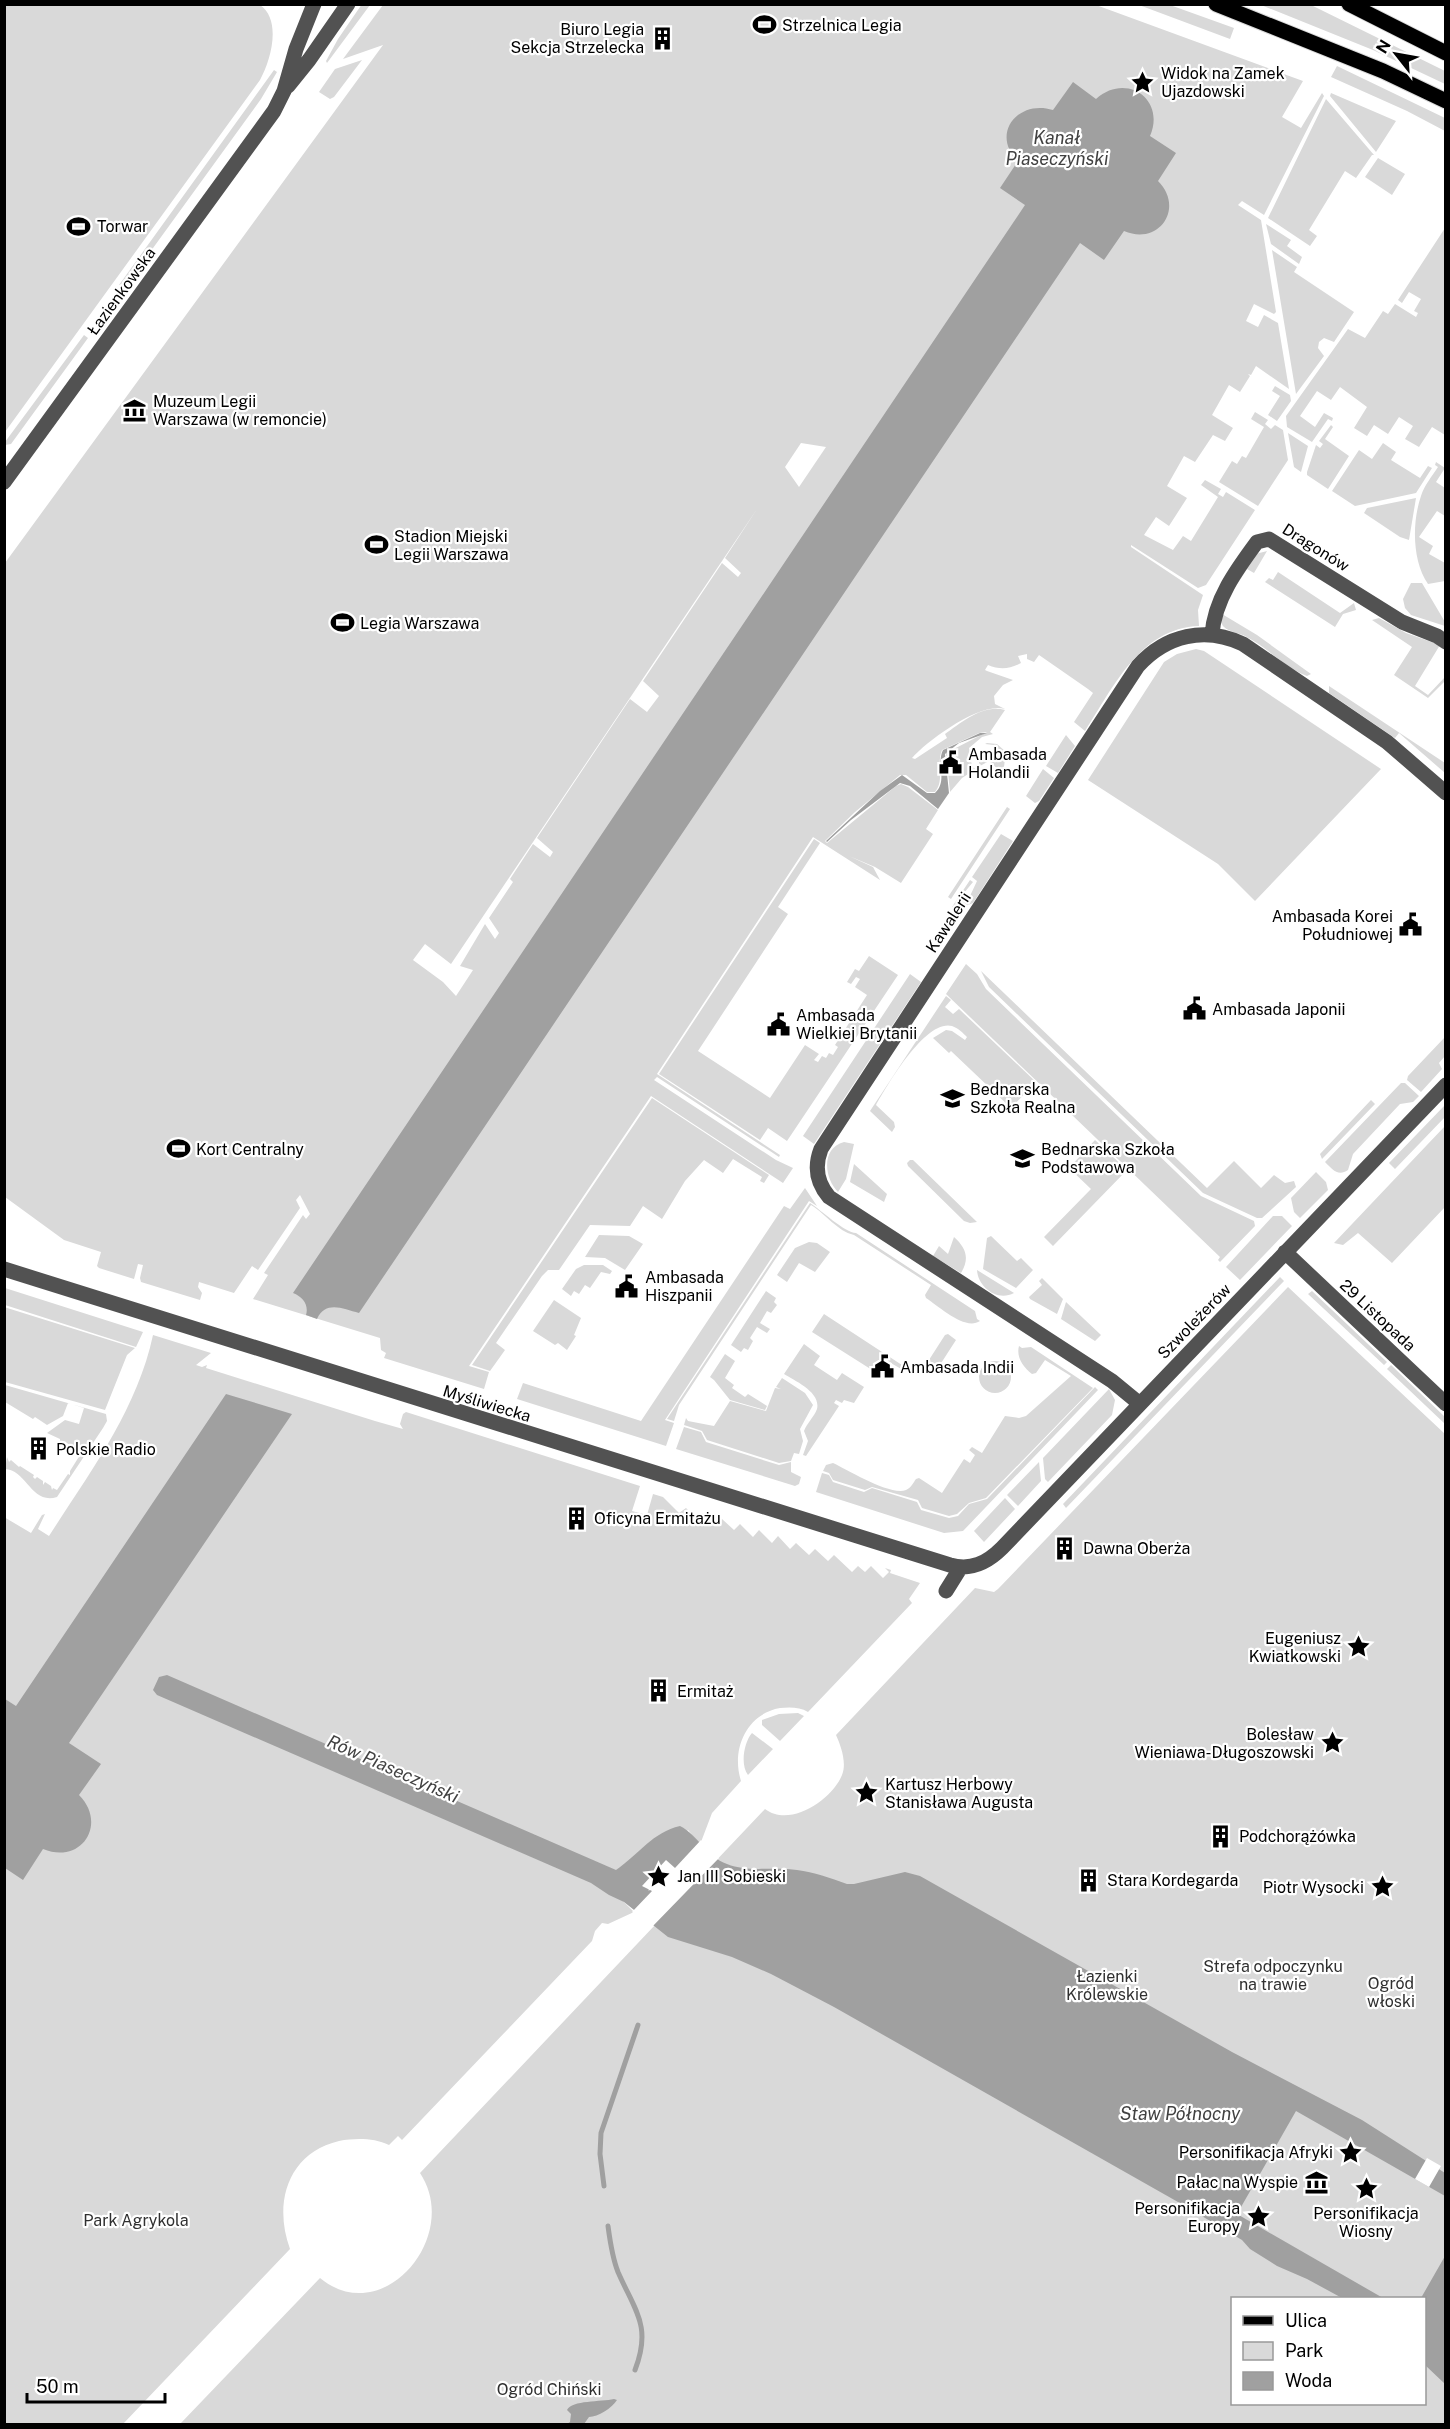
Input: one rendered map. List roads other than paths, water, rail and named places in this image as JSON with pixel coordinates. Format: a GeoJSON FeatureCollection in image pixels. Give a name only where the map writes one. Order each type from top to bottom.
{"type":"FeatureCollection","features":[{"type":"Feature","properties":{"kind":"main road"},"geometry":{"type":"LineString","coordinates":[[1215,4],[1383,71],[1446,101]]}},
{"type":"Feature","properties":{"kind":"main road"},"geometry":{"type":"LineString","coordinates":[[1349,4],[1446,53]]}},
{"type":"Feature","properties":{"kind":"street","name":"Łazienkowska"},"geometry":{"type":"LineString","coordinates":[[4,482],[274,111],[284,91],[296,50],[314,4]]}},
{"type":"Feature","properties":{"kind":"street","name":"Łazienkowska"},"geometry":{"type":"LineString","coordinates":[[284,91],[348,4]]}},
{"type":"Feature","properties":{"kind":"street","name":"Dragonów"},"geometry":{"type":"LineString","coordinates":[[1212,635],[1214,616],[1221,598],[1257,542],[1269,539],[1402,622],[1446,642]]}},
{"type":"Feature","properties":{"kind":"street","name":"Kawalerii"},"geometry":{"type":"LineString","coordinates":[[1140,1404],[1112,1381],[835,1201],[821,1185],[817,1165],[823,1145],[1138,666],[1146,657],[1170,641],[1191,635],[1212,635],[1243,644],[1376,735],[1419,768],[1446,793]]}},
{"type":"Feature","properties":{"kind":"street","name":"Szwoleżerów"},"geometry":{"type":"LineString","coordinates":[[961,1568],[980,1564],[993,1557],[1446,1085]]}},
{"type":"Feature","properties":{"kind":"street","name":"29 Listopada"},"geometry":{"type":"LineString","coordinates":[[1285,1252],[1446,1404]]}},
{"type":"Feature","properties":{"kind":"street","name":"Myśliwiecka"},"geometry":{"type":"LineString","coordinates":[[4,1269],[481,1420],[961,1568]]}},
{"type":"Feature","properties":{"kind":"street"},"geometry":{"type":"LineString","coordinates":[[946,1592],[961,1568]]}},
{"type":"Feature","properties":{"kind":"water","name":"Kanał Piaseczyński"},"geometry":{"type":"Polygon","coordinates":[[[1073,82],[1096,99],[1108,91],[1119,88],[1130,89],[1148,101],[1153,111],[1154,123],[1150,136],[1176,153],[1158,181],[1166,192],[1169,202],[1164,222],[1157,229],[1148,233],[1137,234],[1124,231],[1104,260],[1080,243],[359,1313],[335,1307],[325,1309],[317,1319],[306,1315],[307,1308],[304,1302],[293,1293],[1025,205],[1000,188],[1018,161],[1010,151],[1007,140],[1012,121],[1019,114],[1029,110],[1040,108],[1053,110],[1073,82]]]}},
{"type":"Feature","properties":{"kind":"water"},"geometry":{"type":"Polygon","coordinates":[[[980,733],[987,733],[959,743],[945,754],[949,793],[938,809],[910,786],[900,783],[826,841],[880,791],[902,775],[927,793],[935,793],[941,783],[943,750],[980,733]]]}},
{"type":"Feature","properties":{"kind":"water"},"geometry":{"type":"Polygon","coordinates":[[[226,1394],[292,1414],[69,1743],[101,1764],[79,1795],[87,1806],[91,1818],[86,1839],[79,1847],[69,1851],[57,1852],[43,1849],[23,1880],[5,1868],[5,1699],[16,1706],[226,1394]]]}},
{"type":"Feature","properties":{"kind":"water","name":"Staw Północny"},"geometry":{"type":"Polygon","coordinates":[[[167,1675],[616,1870],[654,1838],[680,1826],[720,1861],[735,1867],[803,1871],[847,1884],[905,1872],[920,1876],[1232,2052],[1362,2120],[1445,2173],[1445,2196],[1296,2111],[1237,2214],[1381,2297],[1340,2297],[1277,2266],[1250,2249],[1242,2240],[1185,2206],[834,2007],[771,1974],[732,1957],[668,1937],[624,1902],[591,1883],[157,1695],[153,1690],[159,1677],[167,1675]]]}},
{"type":"Feature","properties":{"kind":"water"},"geometry":{"type":"Polygon","coordinates":[[[1445,2256],[1445,2384],[1426,2366],[1426,2297],[1422,2297],[1445,2256]]]}},
{"type":"Feature","properties":{"kind":"water"},"geometry":{"type":"Polygon","coordinates":[[[617,2400],[612,2406],[600,2414],[589,2417],[584,2424],[567,2424],[570,2422],[571,2414],[567,2410],[575,2404],[617,2400]]]}},
{"type":"Feature","properties":{"kind":"waterway"},"geometry":{"type":"LineString","coordinates":[[604,2186],[600,2154],[601,2133],[638,2025]]}},
{"type":"Feature","properties":{"kind":"waterway"},"geometry":{"type":"LineString","coordinates":[[608,2226],[616,2266],[642,2330],[640,2355],[635,2370]]}},
{"type":"Feature","properties":{"kind":"place","name":"Strzelnica Legia"},"geometry":{"type":"Point","coordinates":[764,25]}},
{"type":"Feature","properties":{"kind":"place","name":"Biuro Legia Sekcja Strzelecka"},"geometry":{"type":"Point","coordinates":[662,38]}},
{"type":"Feature","properties":{"kind":"place","name":"Widok na Zamek Ujazdowski"},"geometry":{"type":"Point","coordinates":[1143,82]}},
{"type":"Feature","properties":{"kind":"place","name":"Torwar"},"geometry":{"type":"Point","coordinates":[79,226]}},
{"type":"Feature","properties":{"kind":"place","name":"Muzeum Legii Warszawa (w remoncie)"},"geometry":{"type":"Point","coordinates":[135,410]}},
{"type":"Feature","properties":{"kind":"place","name":"Stadion Miejski Legii Warszawa"},"geometry":{"type":"Point","coordinates":[376,545]}},
{"type":"Feature","properties":{"kind":"place","name":"Legia Warszawa"},"geometry":{"type":"Point","coordinates":[342,623]}},
{"type":"Feature","properties":{"kind":"place","name":"Ambasada Holandii"},"geometry":{"type":"Point","coordinates":[950,763]}},
{"type":"Feature","properties":{"kind":"place","name":"Ambasada Korei Południowej"},"geometry":{"type":"Point","coordinates":[1411,925]}},
{"type":"Feature","properties":{"kind":"place","name":"Ambasada Japonii"},"geometry":{"type":"Point","coordinates":[1194,1009]}},
{"type":"Feature","properties":{"kind":"place","name":"Ambasada Wielkiej Brytanii"},"geometry":{"type":"Point","coordinates":[778,1024]}},
{"type":"Feature","properties":{"kind":"place","name":"Bednarska Szkoła Realna"},"geometry":{"type":"Point","coordinates":[952,1098]}},
{"type":"Feature","properties":{"kind":"place","name":"Kort Centralny"},"geometry":{"type":"Point","coordinates":[178,1149]}},
{"type":"Feature","properties":{"kind":"place","name":"Bednarska Szkoła Podstawowa"},"geometry":{"type":"Point","coordinates":[1023,1158]}},
{"type":"Feature","properties":{"kind":"place","name":"Ambasada Hiszpanii"},"geometry":{"type":"Point","coordinates":[627,1286]}},
{"type":"Feature","properties":{"kind":"place","name":"Ambasada Indii"},"geometry":{"type":"Point","coordinates":[882,1367]}},
{"type":"Feature","properties":{"kind":"place","name":"Polskie Radio"},"geometry":{"type":"Point","coordinates":[38,1449]}},
{"type":"Feature","properties":{"kind":"place","name":"Oficyna Ermitażu"},"geometry":{"type":"Point","coordinates":[576,1518]}},
{"type":"Feature","properties":{"kind":"place","name":"Dawna Oberża"},"geometry":{"type":"Point","coordinates":[1065,1548]}},
{"type":"Feature","properties":{"kind":"place","name":"Eugeniusz Kwiatkowski"},"geometry":{"type":"Point","coordinates":[1359,1647]}},
{"type":"Feature","properties":{"kind":"place","name":"Ermitaż"},"geometry":{"type":"Point","coordinates":[659,1691]}},
{"type":"Feature","properties":{"kind":"place","name":"Bolesław Wieniawa-Długoszowski"},"geometry":{"type":"Point","coordinates":[1332,1743]}},
{"type":"Feature","properties":{"kind":"place","name":"Kartusz Herbowy Stanisława Augusta"},"geometry":{"type":"Point","coordinates":[867,1793]}},
{"type":"Feature","properties":{"kind":"place","name":"Podchorążówka"},"geometry":{"type":"Point","coordinates":[1221,1836]}},
{"type":"Feature","properties":{"kind":"place","name":"Jan III Sobieski"},"geometry":{"type":"Point","coordinates":[659,1876]}},
{"type":"Feature","properties":{"kind":"place","name":"Stara Kordegarda"},"geometry":{"type":"Point","coordinates":[1089,1880]}},
{"type":"Feature","properties":{"kind":"place","name":"Piotr Wysocki"},"geometry":{"type":"Point","coordinates":[1382,1887]}},
{"type":"Feature","properties":{"kind":"place","name":"Personifikacja Afryki"},"geometry":{"type":"Point","coordinates":[1351,2152]}},
{"type":"Feature","properties":{"kind":"place","name":"Pałac na Wyspie"},"geometry":{"type":"Point","coordinates":[1316,2182]}},
{"type":"Feature","properties":{"kind":"place","name":"Personifikacja Wiosny"},"geometry":{"type":"Point","coordinates":[1366,2188]}},
{"type":"Feature","properties":{"kind":"place","name":"Personifikacja Europy"},"geometry":{"type":"Point","coordinates":[1258,2217]}},
{"type":"Feature","properties":{"kind":"water label","name":"Rów Piaseczyński"},"geometry":{"type":"Point","coordinates":[393,1769]}},
{"type":"Feature","properties":{"kind":"park label","name":"Strefa odpoczynku na trawie"},"geometry":{"type":"Point","coordinates":[1273,1975]}},
{"type":"Feature","properties":{"kind":"park label","name":"Łazienki Królewskie"},"geometry":{"type":"Point","coordinates":[1107,1985]}},
{"type":"Feature","properties":{"kind":"park label","name":"Ogród włoski"},"geometry":{"type":"Point","coordinates":[1391,1992]}},
{"type":"Feature","properties":{"kind":"park label","name":"Park Agrykola"},"geometry":{"type":"Point","coordinates":[136,2220]}},
{"type":"Feature","properties":{"kind":"park label","name":"Ogród Chiński"},"geometry":{"type":"Point","coordinates":[549,2389]}}]}
